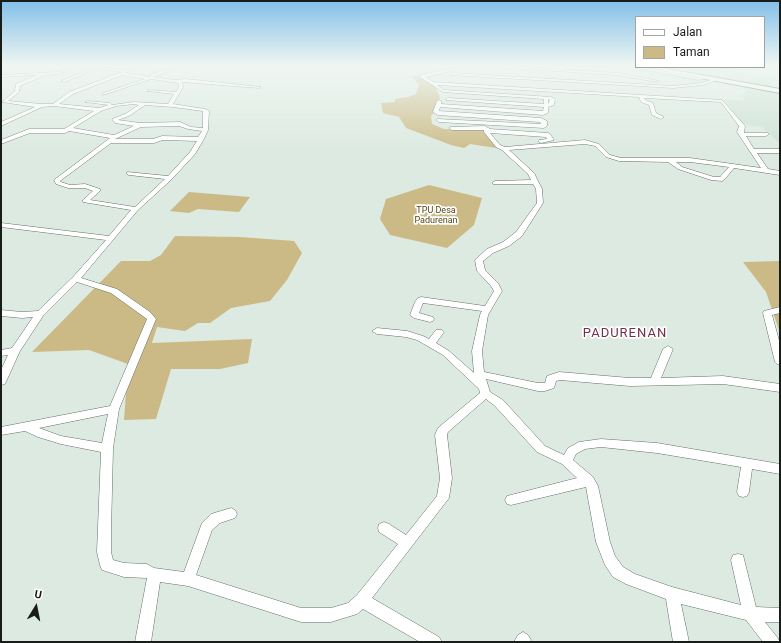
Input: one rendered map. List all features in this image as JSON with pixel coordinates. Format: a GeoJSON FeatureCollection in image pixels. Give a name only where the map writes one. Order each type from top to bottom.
{"type":"FeatureCollection","features":[{"type":"Feature","properties":{"kind":"street"},"geometry":{"type":"LineString","coordinates":[[13,95],[4,102],[43,106],[54,105],[99,110]]}},
{"type":"Feature","properties":{"kind":"street"},"geometry":{"type":"LineString","coordinates":[[54,105],[68,95]]}},
{"type":"Feature","properties":{"kind":"street"},"geometry":{"type":"LineString","coordinates":[[171,106],[176,95]]}},
{"type":"Feature","properties":{"kind":"street"},"geometry":{"type":"LineString","coordinates":[[448,99],[546,106],[552,104],[553,99],[491,95]]}},
{"type":"Feature","properties":{"kind":"street"},"geometry":{"type":"LineString","coordinates":[[484,390],[479,375],[477,351],[487,309],[497,295],[498,291],[495,285],[481,271],[479,260],[490,251],[513,239],[524,228],[540,203],[539,189],[532,173],[504,149],[498,146],[487,132],[486,116],[491,95]]}},
{"type":"Feature","properties":{"kind":"street"},"geometry":{"type":"LineString","coordinates":[[627,95],[722,101],[742,126],[740,132],[766,171]]}},
{"type":"Feature","properties":{"kind":"street"},"geometry":{"type":"LineString","coordinates":[[642,96],[643,102]]}},
{"type":"Feature","properties":{"kind":"street"},"geometry":{"type":"LineString","coordinates":[[439,120],[488,130],[542,127],[544,126],[544,121],[541,120],[438,113],[438,103],[488,109],[543,113],[546,112],[546,98]]}},
{"type":"Feature","properties":{"kind":"street"},"geometry":{"type":"LineString","coordinates":[[612,100],[650,103],[654,114],[661,117]]}},
{"type":"Feature","properties":{"kind":"street"},"geometry":{"type":"LineString","coordinates":[[1,381],[15,351],[40,314],[95,259],[136,209],[170,178],[193,153],[205,130],[206,111],[171,106],[144,104],[116,105],[87,102]]}},
{"type":"Feature","properties":{"kind":"street"},"geometry":{"type":"LineString","coordinates":[[124,123],[144,104]]}},
{"type":"Feature","properties":{"kind":"street"},"geometry":{"type":"LineString","coordinates":[[1,142],[29,131],[60,132],[69,129],[99,110],[116,105]]}},
{"type":"Feature","properties":{"kind":"street"},"geometry":{"type":"LineString","coordinates":[[1,124],[43,106]]}},
{"type":"Feature","properties":{"kind":"street"},"geometry":{"type":"LineString","coordinates":[[122,111],[134,113]]}},
{"type":"Feature","properties":{"kind":"street"},"geometry":{"type":"LineString","coordinates":[[134,113],[115,119],[117,122],[140,125],[180,124],[190,128],[205,130]]}},
{"type":"Feature","properties":{"kind":"street"},"geometry":{"type":"LineString","coordinates":[[69,129],[114,134],[121,133],[140,125]]}},
{"type":"Feature","properties":{"kind":"street"},"geometry":{"type":"LineString","coordinates":[[452,128],[488,130],[548,135],[551,140],[500,143],[488,130]]}},
{"type":"Feature","properties":{"kind":"street"},"geometry":{"type":"LineString","coordinates":[[114,134],[109,141],[58,178],[57,182],[70,187],[86,186],[98,190],[85,200],[88,202],[136,209]]}},
{"type":"Feature","properties":{"kind":"street"},"geometry":{"type":"LineString","coordinates":[[742,135],[766,134]]}},
{"type":"Feature","properties":{"kind":"street"},"geometry":{"type":"LineString","coordinates":[[109,141],[154,142],[162,138],[201,140]]}},
{"type":"Feature","properties":{"kind":"street"},"geometry":{"type":"LineString","coordinates":[[504,149],[585,142],[594,144],[608,156],[617,159],[668,159],[780,173]]}},
{"type":"Feature","properties":{"kind":"street"},"geometry":{"type":"LineString","coordinates":[[754,151],[780,151]]}},
{"type":"Feature","properties":{"kind":"street"},"geometry":{"type":"LineString","coordinates":[[668,159],[680,168],[713,179],[722,179],[733,166]]}},
{"type":"Feature","properties":{"kind":"street"},"geometry":{"type":"LineString","coordinates":[[129,173],[170,178]]}},
{"type":"Feature","properties":{"kind":"street"},"geometry":{"type":"LineString","coordinates":[[495,182],[536,182]]}},
{"type":"Feature","properties":{"kind":"street"},"geometry":{"type":"LineString","coordinates":[[1,225],[111,238]]}},
{"type":"Feature","properties":{"kind":"street"},"geometry":{"type":"LineString","coordinates":[[76,279],[114,291],[152,319],[114,410],[107,448],[104,552],[107,565],[124,570],[147,571],[153,574],[188,579],[290,612],[316,616],[343,612],[352,609],[362,600],[443,498],[446,478],[440,441],[443,430],[484,390]]}},
{"type":"Feature","properties":{"kind":"street"},"geometry":{"type":"LineString","coordinates":[[430,319],[414,315],[421,300],[487,309]]}},
{"type":"Feature","properties":{"kind":"street"},"geometry":{"type":"LineString","coordinates":[[780,310],[767,314],[780,362]]}},
{"type":"Feature","properties":{"kind":"street"},"geometry":{"type":"LineString","coordinates":[[1,313],[22,315],[40,314]]}},
{"type":"Feature","properties":{"kind":"street"},"geometry":{"type":"LineString","coordinates":[[378,331],[414,336],[446,353],[499,403],[541,449],[566,461],[589,481],[592,486],[603,542],[610,560],[618,572],[631,579],[672,594],[711,606],[750,614],[780,615]]}},
{"type":"Feature","properties":{"kind":"street"},"geometry":{"type":"LineString","coordinates":[[431,344],[439,332]]}},
{"type":"Feature","properties":{"kind":"street"},"geometry":{"type":"LineString","coordinates":[[654,382],[668,349]]}},
{"type":"Feature","properties":{"kind":"street"},"geometry":{"type":"LineString","coordinates":[[1,353],[15,351]]}},
{"type":"Feature","properties":{"kind":"street"},"geometry":{"type":"LineString","coordinates":[[479,375],[490,376],[538,387],[550,385],[551,378],[559,376],[630,382],[723,380],[780,388]]}},
{"type":"Feature","properties":{"kind":"street"},"geometry":{"type":"LineString","coordinates":[[1,431],[114,410]]}},
{"type":"Feature","properties":{"kind":"street"},"geometry":{"type":"LineString","coordinates":[[25,426],[42,434],[61,440],[107,448]]}},
{"type":"Feature","properties":{"kind":"street"},"geometry":{"type":"LineString","coordinates":[[566,461],[572,452],[583,445],[601,443],[657,448],[780,468]]}},
{"type":"Feature","properties":{"kind":"street"},"geometry":{"type":"LineString","coordinates":[[743,492],[748,463]]}},
{"type":"Feature","properties":{"kind":"street"},"geometry":{"type":"LineString","coordinates":[[511,500],[589,481]]}},
{"type":"Feature","properties":{"kind":"street"},"geometry":{"type":"LineString","coordinates":[[188,579],[207,527],[216,518],[231,514]]}},
{"type":"Feature","properties":{"kind":"street"},"geometry":{"type":"LineString","coordinates":[[384,528],[407,543]]}},
{"type":"Feature","properties":{"kind":"street"},"geometry":{"type":"LineString","coordinates":[[738,560],[750,614],[772,642]]}},
{"type":"Feature","properties":{"kind":"street"},"geometry":{"type":"LineString","coordinates":[[144,642],[155,579],[153,574]]}},
{"type":"Feature","properties":{"kind":"street"},"geometry":{"type":"LineString","coordinates":[[672,594],[681,642]]}},
{"type":"Feature","properties":{"kind":"street"},"geometry":{"type":"LineString","coordinates":[[362,600],[434,642]]}},
{"type":"Feature","properties":{"kind":"shaded area"},"geometry":{"type":"Polygon","coordinates":[[[742,95],[780,95],[780,107],[778,107],[780,109],[780,142],[778,142],[762,127],[743,124],[724,100],[744,100],[742,95]]]}},
{"type":"Feature","properties":{"kind":"green space"},"geometry":{"type":"Polygon","coordinates":[[[413,95],[439,95],[437,110],[431,116],[432,124],[444,129],[487,130],[503,149],[470,144],[464,148],[451,145],[406,128],[399,117],[383,113],[381,103],[395,102],[395,99],[413,95]]]}},
{"type":"Feature","properties":{"kind":"green space","name":"TPU Desa Padurenan"},"geometry":{"type":"Polygon","coordinates":[[[429,185],[482,198],[474,225],[447,248],[390,235],[380,219],[386,199],[429,185]]]}},
{"type":"Feature","properties":{"kind":"green space"},"geometry":{"type":"Polygon","coordinates":[[[189,192],[250,197],[239,212],[198,209],[189,213],[170,211],[189,192]]]}},
{"type":"Feature","properties":{"kind":"green space"},"geometry":{"type":"Polygon","coordinates":[[[175,236],[240,237],[294,241],[302,253],[287,280],[270,301],[231,308],[210,323],[198,323],[185,331],[157,327],[152,343],[252,339],[248,363],[220,369],[171,369],[156,419],[124,420],[128,364],[89,350],[32,352],[121,261],[150,261],[161,255],[175,236]]]}},
{"type":"Feature","properties":{"kind":"green space"},"geometry":{"type":"Polygon","coordinates":[[[780,261],[780,333],[766,292],[743,262],[780,261]]]}},
{"type":"Feature","properties":{"kind":"district","name":"PADURENAN"},"geometry":{"type":"Point","coordinates":[625,334]}}]}
